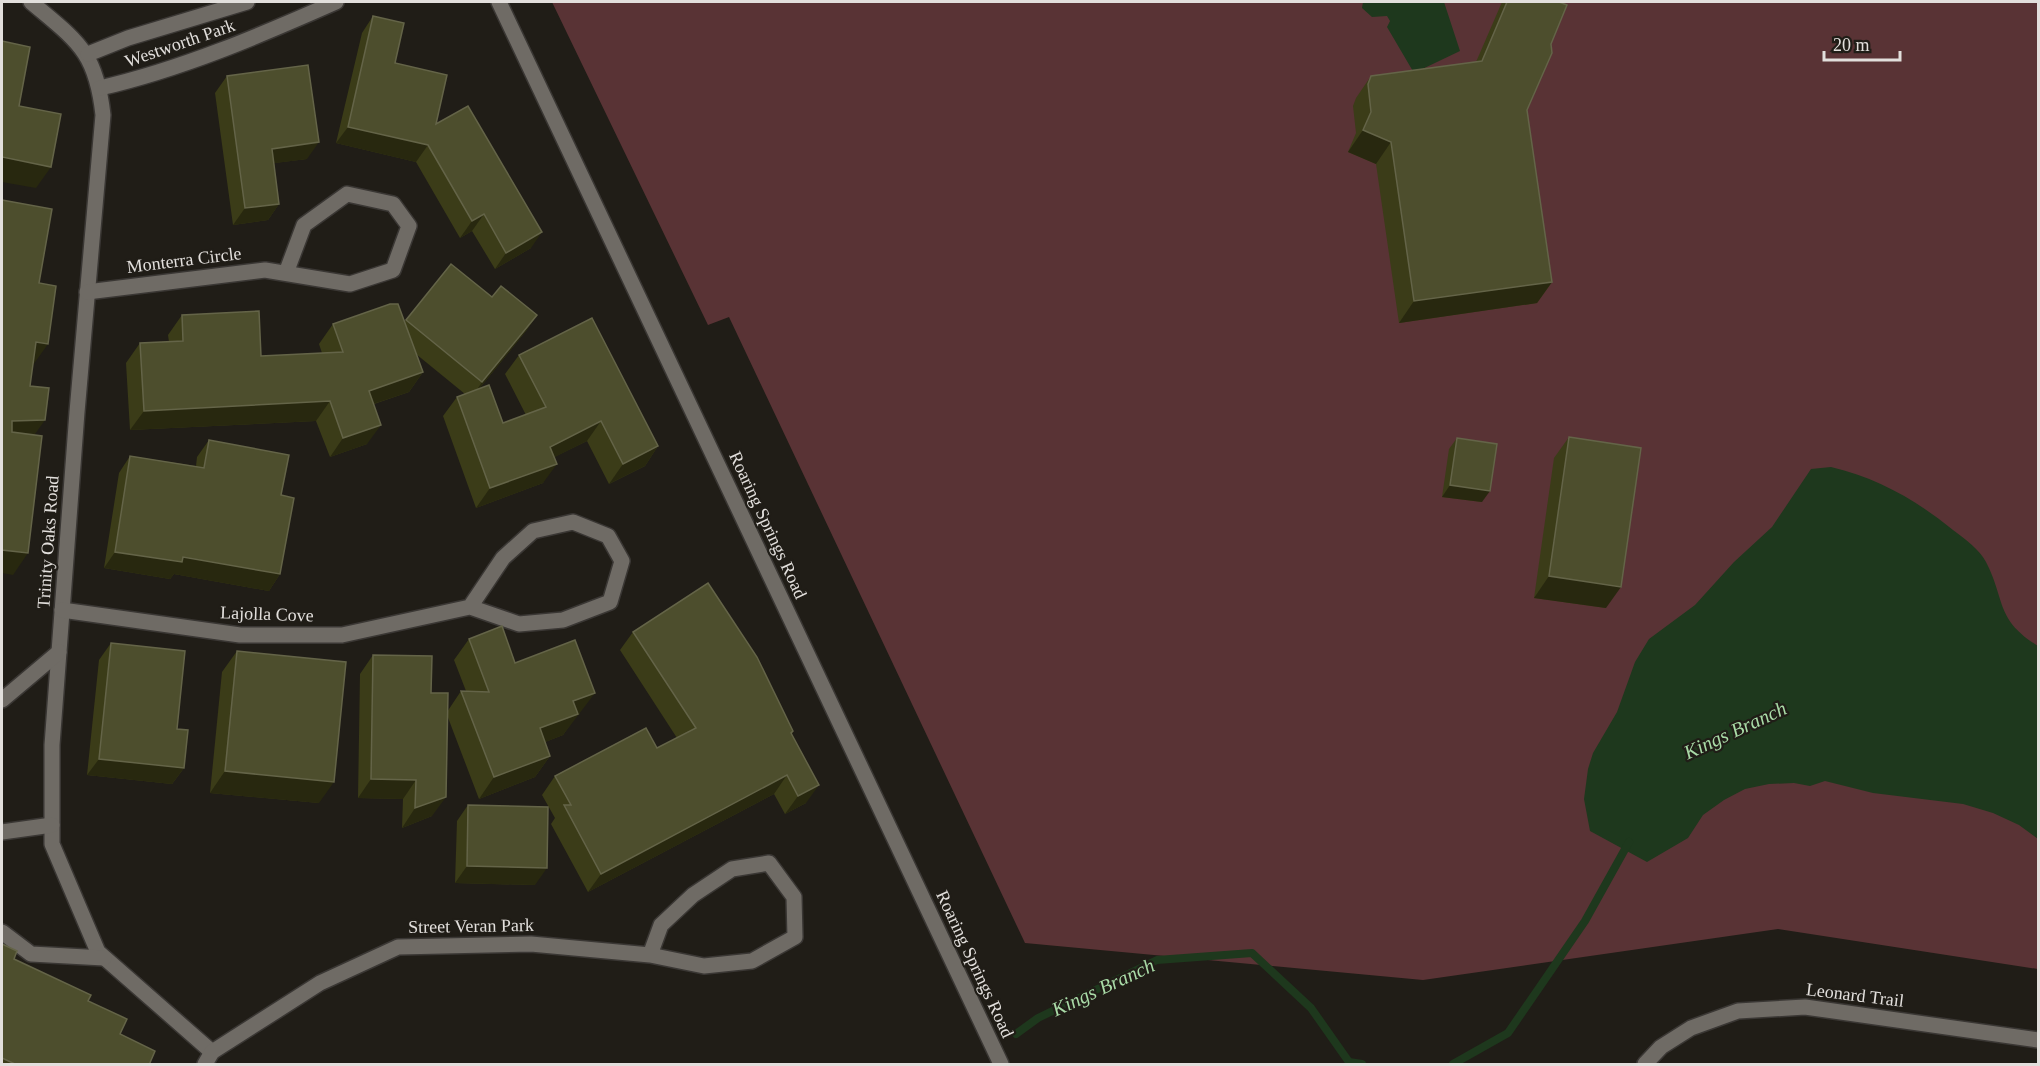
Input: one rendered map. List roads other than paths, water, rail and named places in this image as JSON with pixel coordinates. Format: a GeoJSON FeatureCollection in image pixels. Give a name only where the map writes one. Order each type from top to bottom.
{"type":"FeatureCollection","features":[{"type":"Feature","properties":{"kind":"street","name":"Trinity Oaks Road"},"geometry":{"type":"LineString","coordinates":[[31,2],[88,54],[100,88],[103,115],[52,745],[52,844],[99,952],[208,1058]]}},
{"type":"Feature","properties":{"kind":"street","name":"Westworth Park"},"geometry":{"type":"LineString","coordinates":[[88,54],[128,38],[247,2]]}},
{"type":"Feature","properties":{"kind":"street","name":"Westworth Park"},"geometry":{"type":"LineString","coordinates":[[100,88],[140,79],[253,39],[336,2]]}},
{"type":"Feature","properties":{"kind":"street","name":"Roaring Springs Road"},"geometry":{"type":"LineString","coordinates":[[500,2],[1000,1065]]}},
{"type":"Feature","properties":{"kind":"street","name":"Monterra Circle"},"geometry":{"type":"LineString","coordinates":[[87,292],[265,270],[350,284],[393,270],[409,226],[393,204],[347,194],[304,225],[286,273]]}},
{"type":"Feature","properties":{"kind":"street"},"geometry":{"type":"LineString","coordinates":[[573,522],[608,537],[622,561],[610,602],[563,620],[519,624],[470,607],[503,558],[533,531],[573,522]]}},
{"type":"Feature","properties":{"kind":"street","name":"Lajolla Cove"},"geometry":{"type":"LineString","coordinates":[[62,610],[240,635],[342,635],[470,607]]}},
{"type":"Feature","properties":{"kind":"street"},"geometry":{"type":"LineString","coordinates":[[2,700],[59,652]]}},
{"type":"Feature","properties":{"kind":"street"},"geometry":{"type":"LineString","coordinates":[[2,832],[52,825]]}},
{"type":"Feature","properties":{"kind":"street","name":"Street Veran Park"},"geometry":{"type":"LineString","coordinates":[[208,1058],[320,983],[398,947],[531,944],[650,956],[704,966],[752,961],[795,937],[794,897],[769,862],[732,869],[693,895],[661,925],[650,956]]}},
{"type":"Feature","properties":{"kind":"street"},"geometry":{"type":"LineString","coordinates":[[2,932],[31,954],[104,958]]}},
{"type":"Feature","properties":{"kind":"street","name":"Leonard Trail"},"geometry":{"type":"LineString","coordinates":[[1645,1065],[1661,1047],[1691,1028],[1738,1011],[1805,1006],[2038,1040]]}},
{"type":"Feature","properties":{"kind":"water"},"geometry":{"type":"Polygon","coordinates":[[[1363,2],[1444,2],[1460,51],[1414,73],[1387,27],[1390,21],[1387,16],[1372,17],[1362,8],[1363,2]]]}},
{"type":"Feature","properties":{"kind":"water"},"geometry":{"type":"Polygon","coordinates":[[[1831,467],[1865,477],[1896,491],[1925,509],[1971,544],[1986,562],[2008,618],[2024,636],[2038,646],[2038,839],[2019,825],[1993,813],[1963,804],[1873,793],[1825,781],[1810,786],[1794,783],[1769,784],[1745,789],[1703,815],[1688,838],[1647,862],[1590,831],[1584,799],[1588,769],[1593,753],[1617,712],[1635,662],[1649,639],[1695,605],[1734,562],[1772,527],[1811,469],[1831,467]]]}},
{"type":"Feature","properties":{"kind":"waterway","name":"Kings Branch"},"geometry":{"type":"LineString","coordinates":[[1453,1064],[1508,1033],[1585,921],[1629,842]]}},
{"type":"Feature","properties":{"kind":"waterway","name":"Kings Branch"},"geometry":{"type":"LineString","coordinates":[[1016,1034],[1038,1018],[1157,960],[1252,953],[1311,1008],[1349,1062],[1362,1064]]}}]}
